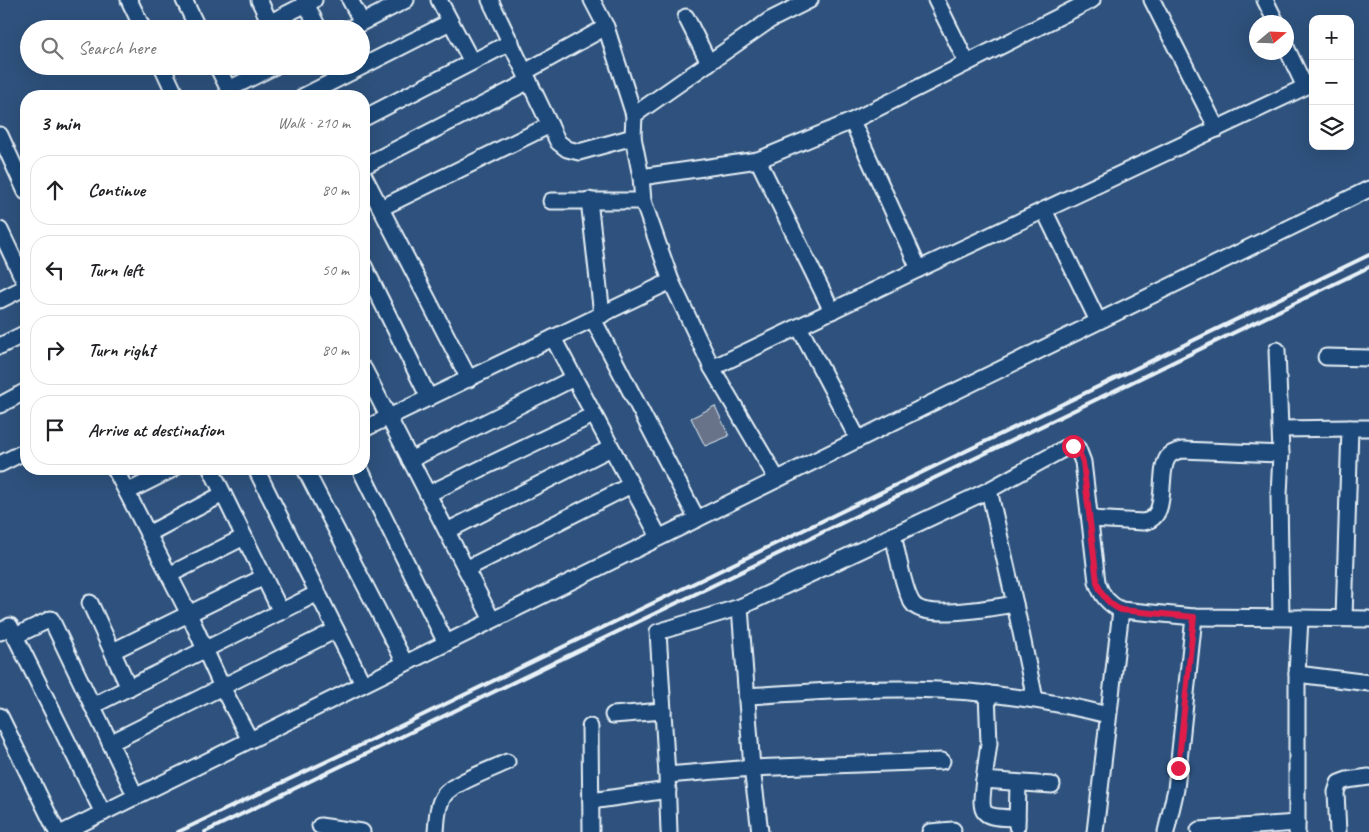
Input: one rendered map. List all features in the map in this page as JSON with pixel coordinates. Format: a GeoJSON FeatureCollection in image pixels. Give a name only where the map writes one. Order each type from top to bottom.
{"type":"FeatureCollection","features":[{"type":"Feature","properties":{"kind":"street"},"geometry":{"type":"LineString","coordinates":[[129,0],[139,20]]}},
{"type":"Feature","properties":{"kind":"street"},"geometry":{"type":"LineString","coordinates":[[184,0],[194,20]]}},
{"type":"Feature","properties":{"kind":"street"},"geometry":{"type":"LineString","coordinates":[[258,0],[264,20]]}},
{"type":"Feature","properties":{"kind":"street"},"geometry":{"type":"LineString","coordinates":[[350,0],[354,20]]}},
{"type":"Feature","properties":{"kind":"street"},"geometry":{"type":"LineString","coordinates":[[439,0],[472,62]]}},
{"type":"Feature","properties":{"kind":"street"},"geometry":{"type":"LineString","coordinates":[[490,0],[558,142],[567,150],[579,152],[633,137]]}},
{"type":"Feature","properties":{"kind":"street"},"geometry":{"type":"LineString","coordinates":[[592,0],[606,27],[634,115],[633,137],[641,177],[643,201],[671,281],[712,368],[777,479]]}},
{"type":"Feature","properties":{"kind":"street"},"geometry":{"type":"LineString","coordinates":[[634,115],[770,20],[809,0]]}},
{"type":"Feature","properties":{"kind":"street"},"geometry":{"type":"LineString","coordinates":[[936,0],[966,63]]}},
{"type":"Feature","properties":{"kind":"street"},"geometry":{"type":"LineString","coordinates":[[641,177],[758,160],[852,121],[1092,0]]}},
{"type":"Feature","properties":{"kind":"street"},"geometry":{"type":"LineString","coordinates":[[1152,0],[1217,129]]}},
{"type":"Feature","properties":{"kind":"street"},"geometry":{"type":"LineString","coordinates":[[1266,0],[1273,15]]}},
{"type":"Feature","properties":{"kind":"street"},"geometry":{"type":"LineString","coordinates":[[277,20],[308,1],[315,20]]}},
{"type":"Feature","properties":{"kind":"street"},"geometry":{"type":"LineString","coordinates":[[365,20],[396,2]]}},
{"type":"Feature","properties":{"kind":"street"},"geometry":{"type":"LineString","coordinates":[[686,17],[708,63]]}},
{"type":"Feature","properties":{"kind":"street"},"geometry":{"type":"LineString","coordinates":[[370,63],[450,22]]}},
{"type":"Feature","properties":{"kind":"street"},"geometry":{"type":"LineString","coordinates":[[370,163],[527,77],[606,27]]}},
{"type":"Feature","properties":{"kind":"street"},"geometry":{"type":"LineString","coordinates":[[370,115],[511,42]]}},
{"type":"Feature","properties":{"kind":"street"},"geometry":{"type":"LineString","coordinates":[[712,368],[1305,87],[1292,60]]}},
{"type":"Feature","properties":{"kind":"street"},"geometry":{"type":"LineString","coordinates":[[166,75],[173,90]]}},
{"type":"Feature","properties":{"kind":"street"},"geometry":{"type":"LineString","coordinates":[[222,75],[229,90]]}},
{"type":"Feature","properties":{"kind":"street"},"geometry":{"type":"LineString","coordinates":[[236,90],[260,75]]}},
{"type":"Feature","properties":{"kind":"street"},"geometry":{"type":"LineString","coordinates":[[316,90],[345,75]]}},
{"type":"Feature","properties":{"kind":"street"},"geometry":{"type":"LineString","coordinates":[[852,121],[919,269]]}},
{"type":"Feature","properties":{"kind":"street"},"geometry":{"type":"LineString","coordinates":[[381,208],[550,125]]}},
{"type":"Feature","properties":{"kind":"street"},"geometry":{"type":"LineString","coordinates":[[0,135],[20,179]]}},
{"type":"Feature","properties":{"kind":"street"},"geometry":{"type":"LineString","coordinates":[[758,160],[832,311]]}},
{"type":"Feature","properties":{"kind":"street"},"geometry":{"type":"LineString","coordinates":[[370,187],[469,379]]}},
{"type":"Feature","properties":{"kind":"street"},"geometry":{"type":"LineString","coordinates":[[64,832],[858,439],[1369,189]]}},
{"type":"Feature","properties":{"kind":"street"},"geometry":{"type":"LineString","coordinates":[[589,200],[597,317],[697,519]]}},
{"type":"Feature","properties":{"kind":"street"},"geometry":{"type":"LineString","coordinates":[[551,201],[643,201]]}},
{"type":"Feature","properties":{"kind":"street"},"geometry":{"type":"LineString","coordinates":[[1044,210],[1098,321]]}},
{"type":"Feature","properties":{"kind":"street"},"geometry":{"type":"LineString","coordinates":[[0,230],[4,251],[20,276]]}},
{"type":"Feature","properties":{"kind":"street"},"geometry":{"type":"LineString","coordinates":[[370,278],[430,398]]}},
{"type":"Feature","properties":{"kind":"street"},"geometry":{"type":"LineString","coordinates":[[370,426],[671,281]]}},
{"type":"Feature","properties":{"kind":"street"},"geometry":{"type":"LineString","coordinates":[[0,300],[20,289]]}},
{"type":"Feature","properties":{"kind":"street"},"geometry":{"type":"LineString","coordinates":[[799,327],[858,439]]}},
{"type":"Feature","properties":{"kind":"street"},"geometry":{"type":"LineString","coordinates":[[0,346],[20,336]]}},
{"type":"Feature","properties":{"kind":"street"},"geometry":{"type":"LineString","coordinates":[[553,338],[659,538]]}},
{"type":"Feature","properties":{"kind":"street"},"geometry":{"type":"LineString","coordinates":[[1277,350],[1281,454],[1281,617]]}},
{"type":"Feature","properties":{"kind":"street"},"geometry":{"type":"LineString","coordinates":[[1326,357],[1369,358]]}},
{"type":"Feature","properties":{"kind":"street"},"geometry":{"type":"LineString","coordinates":[[410,460],[574,378]]}},
{"type":"Feature","properties":{"kind":"street"},"geometry":{"type":"LineString","coordinates":[[370,381],[492,620]]}},
{"type":"Feature","properties":{"kind":"street"},"geometry":{"type":"LineString","coordinates":[[0,405],[20,395]]}},
{"type":"Feature","properties":{"kind":"street"},"geometry":{"type":"LineString","coordinates":[[428,494],[594,414]]}},
{"type":"Feature","properties":{"kind":"street"},"geometry":{"type":"LineString","coordinates":[[1344,618],[1350,428]]}},
{"type":"Feature","properties":{"kind":"street"},"geometry":{"type":"LineString","coordinates":[[1280,429],[1369,428]]}},
{"type":"Feature","properties":{"kind":"street"},"geometry":{"type":"LineString","coordinates":[[668,832],[668,782],[658,632],[740,607],[989,490],[1067,447],[1073,446],[1078,449],[1083,462],[1100,591],[1112,606],[1121,610],[1194,617],[1369,619]]}},
{"type":"Feature","properties":{"kind":"street"},"geometry":{"type":"LineString","coordinates":[[447,531],[612,448]]}},
{"type":"Feature","properties":{"kind":"street"},"geometry":{"type":"LineString","coordinates":[[1090,519],[1150,521],[1155,516],[1159,507],[1165,466],[1169,456],[1175,452],[1182,450],[1281,454]]}},
{"type":"Feature","properties":{"kind":"street"},"geometry":{"type":"LineString","coordinates":[[0,464],[20,454]]}},
{"type":"Feature","properties":{"kind":"street"},"geometry":{"type":"LineString","coordinates":[[118,475],[170,575],[222,687],[250,740]]}},
{"type":"Feature","properties":{"kind":"street"},"geometry":{"type":"LineString","coordinates":[[127,492],[161,475]]}},
{"type":"Feature","properties":{"kind":"street"},"geometry":{"type":"LineString","coordinates":[[214,475],[281,612]]}},
{"type":"Feature","properties":{"kind":"street"},"geometry":{"type":"LineString","coordinates":[[259,475],[363,684]]}},
{"type":"Feature","properties":{"kind":"street"},"geometry":{"type":"LineString","coordinates":[[307,475],[405,664]]}},
{"type":"Feature","properties":{"kind":"street"},"geometry":{"type":"LineString","coordinates":[[363,475],[446,643]]}},
{"type":"Feature","properties":{"kind":"street"},"geometry":{"type":"LineString","coordinates":[[466,569],[631,485]]}},
{"type":"Feature","properties":{"kind":"street"},"geometry":{"type":"LineString","coordinates":[[989,490],[1035,699]]}},
{"type":"Feature","properties":{"kind":"street"},"geometry":{"type":"LineString","coordinates":[[148,534],[223,494]]}},
{"type":"Feature","properties":{"kind":"street"},"geometry":{"type":"LineString","coordinates":[[893,535],[908,596],[914,605],[921,609],[942,612],[1015,604]]}},
{"type":"Feature","properties":{"kind":"street"},"geometry":{"type":"LineString","coordinates":[[170,575],[244,537]]}},
{"type":"Feature","properties":{"kind":"street"},"geometry":{"type":"LineString","coordinates":[[113,652],[264,577]]}},
{"type":"Feature","properties":{"kind":"street"},"geometry":{"type":"LineString","coordinates":[[92,706],[318,594]]}},
{"type":"Feature","properties":{"kind":"street"},"geometry":{"type":"LineString","coordinates":[[90,603],[129,688]]}},
{"type":"Feature","properties":{"kind":"street"},"geometry":{"type":"LineString","coordinates":[[740,607],[752,768],[760,832]]}},
{"type":"Feature","properties":{"kind":"street"},"geometry":{"type":"LineString","coordinates":[[1095,832],[1121,610]]}},
{"type":"Feature","properties":{"kind":"street"},"geometry":{"type":"LineString","coordinates":[[1166,832],[1176,789],[1194,617]]}},
{"type":"Feature","properties":{"kind":"street"},"geometry":{"type":"LineString","coordinates":[[1199,830],[1297,828],[1297,674],[1300,618]]}},
{"type":"Feature","properties":{"kind":"street"},"geometry":{"type":"LineString","coordinates":[[15,636],[51,619],[136,797]]}},
{"type":"Feature","properties":{"kind":"street"},"geometry":{"type":"LineString","coordinates":[[0,632],[10,626],[103,813]]}},
{"type":"Feature","properties":{"kind":"street"},"geometry":{"type":"LineString","coordinates":[[110,743],[336,630]]}},
{"type":"Feature","properties":{"kind":"street"},"geometry":{"type":"LineString","coordinates":[[1297,674],[1369,683]]}},
{"type":"Feature","properties":{"kind":"street"},"geometry":{"type":"LineString","coordinates":[[746,696],[901,689],[987,693],[1068,705],[1108,715]]}},
{"type":"Feature","properties":{"kind":"street"},"geometry":{"type":"LineString","coordinates":[[987,693],[989,743],[981,803],[986,815],[1017,823],[1018,783]]}},
{"type":"Feature","properties":{"kind":"street"},"geometry":{"type":"LineString","coordinates":[[613,715],[663,711]]}},
{"type":"Feature","properties":{"kind":"street"},"geometry":{"type":"LineString","coordinates":[[0,716],[57,832]]}},
{"type":"Feature","properties":{"kind":"street"},"geometry":{"type":"LineString","coordinates":[[590,727],[591,832]]}},
{"type":"Feature","properties":{"kind":"street"},"geometry":{"type":"LineString","coordinates":[[436,832],[439,809],[444,795],[451,788],[507,762]]}},
{"type":"Feature","properties":{"kind":"street"},"geometry":{"type":"LineString","coordinates":[[591,801],[668,782],[752,768],[942,762]]}},
{"type":"Feature","properties":{"kind":"street"},"geometry":{"type":"LineString","coordinates":[[1338,832],[1336,792],[1339,783],[1347,780],[1369,778]]}},
{"type":"Feature","properties":{"kind":"street"},"geometry":{"type":"LineString","coordinates":[[984,780],[1052,785]]}},
{"type":"Feature","properties":{"kind":"street"},"geometry":{"type":"LineString","coordinates":[[320,826],[362,832]]}},
{"type":"Feature","properties":{"kind":"street"},"geometry":{"type":"LineString","coordinates":[[930,832],[954,830]]}},
{"type":"Feature","properties":{"kind":"building"},"geometry":{"type":"Polygon","coordinates":[[[715,406],[729,436],[705,446],[691,418],[715,406]]]}},
{"type":"Feature","properties":{"kind":"railway"},"geometry":{"type":"LineString","coordinates":[[178,832],[357,747],[1369,255]]}},
{"type":"Feature","properties":{"kind":"railway"},"geometry":{"type":"LineString","coordinates":[[205,832],[1369,267]]}},
{"type":"Feature","properties":{"kind":"route"},"geometry":{"type":"LineString","coordinates":[[1073,446],[1078,449],[1083,462],[1097,582],[1100,591],[1112,606],[1121,610],[1194,617],[1178,768]]}}]}
